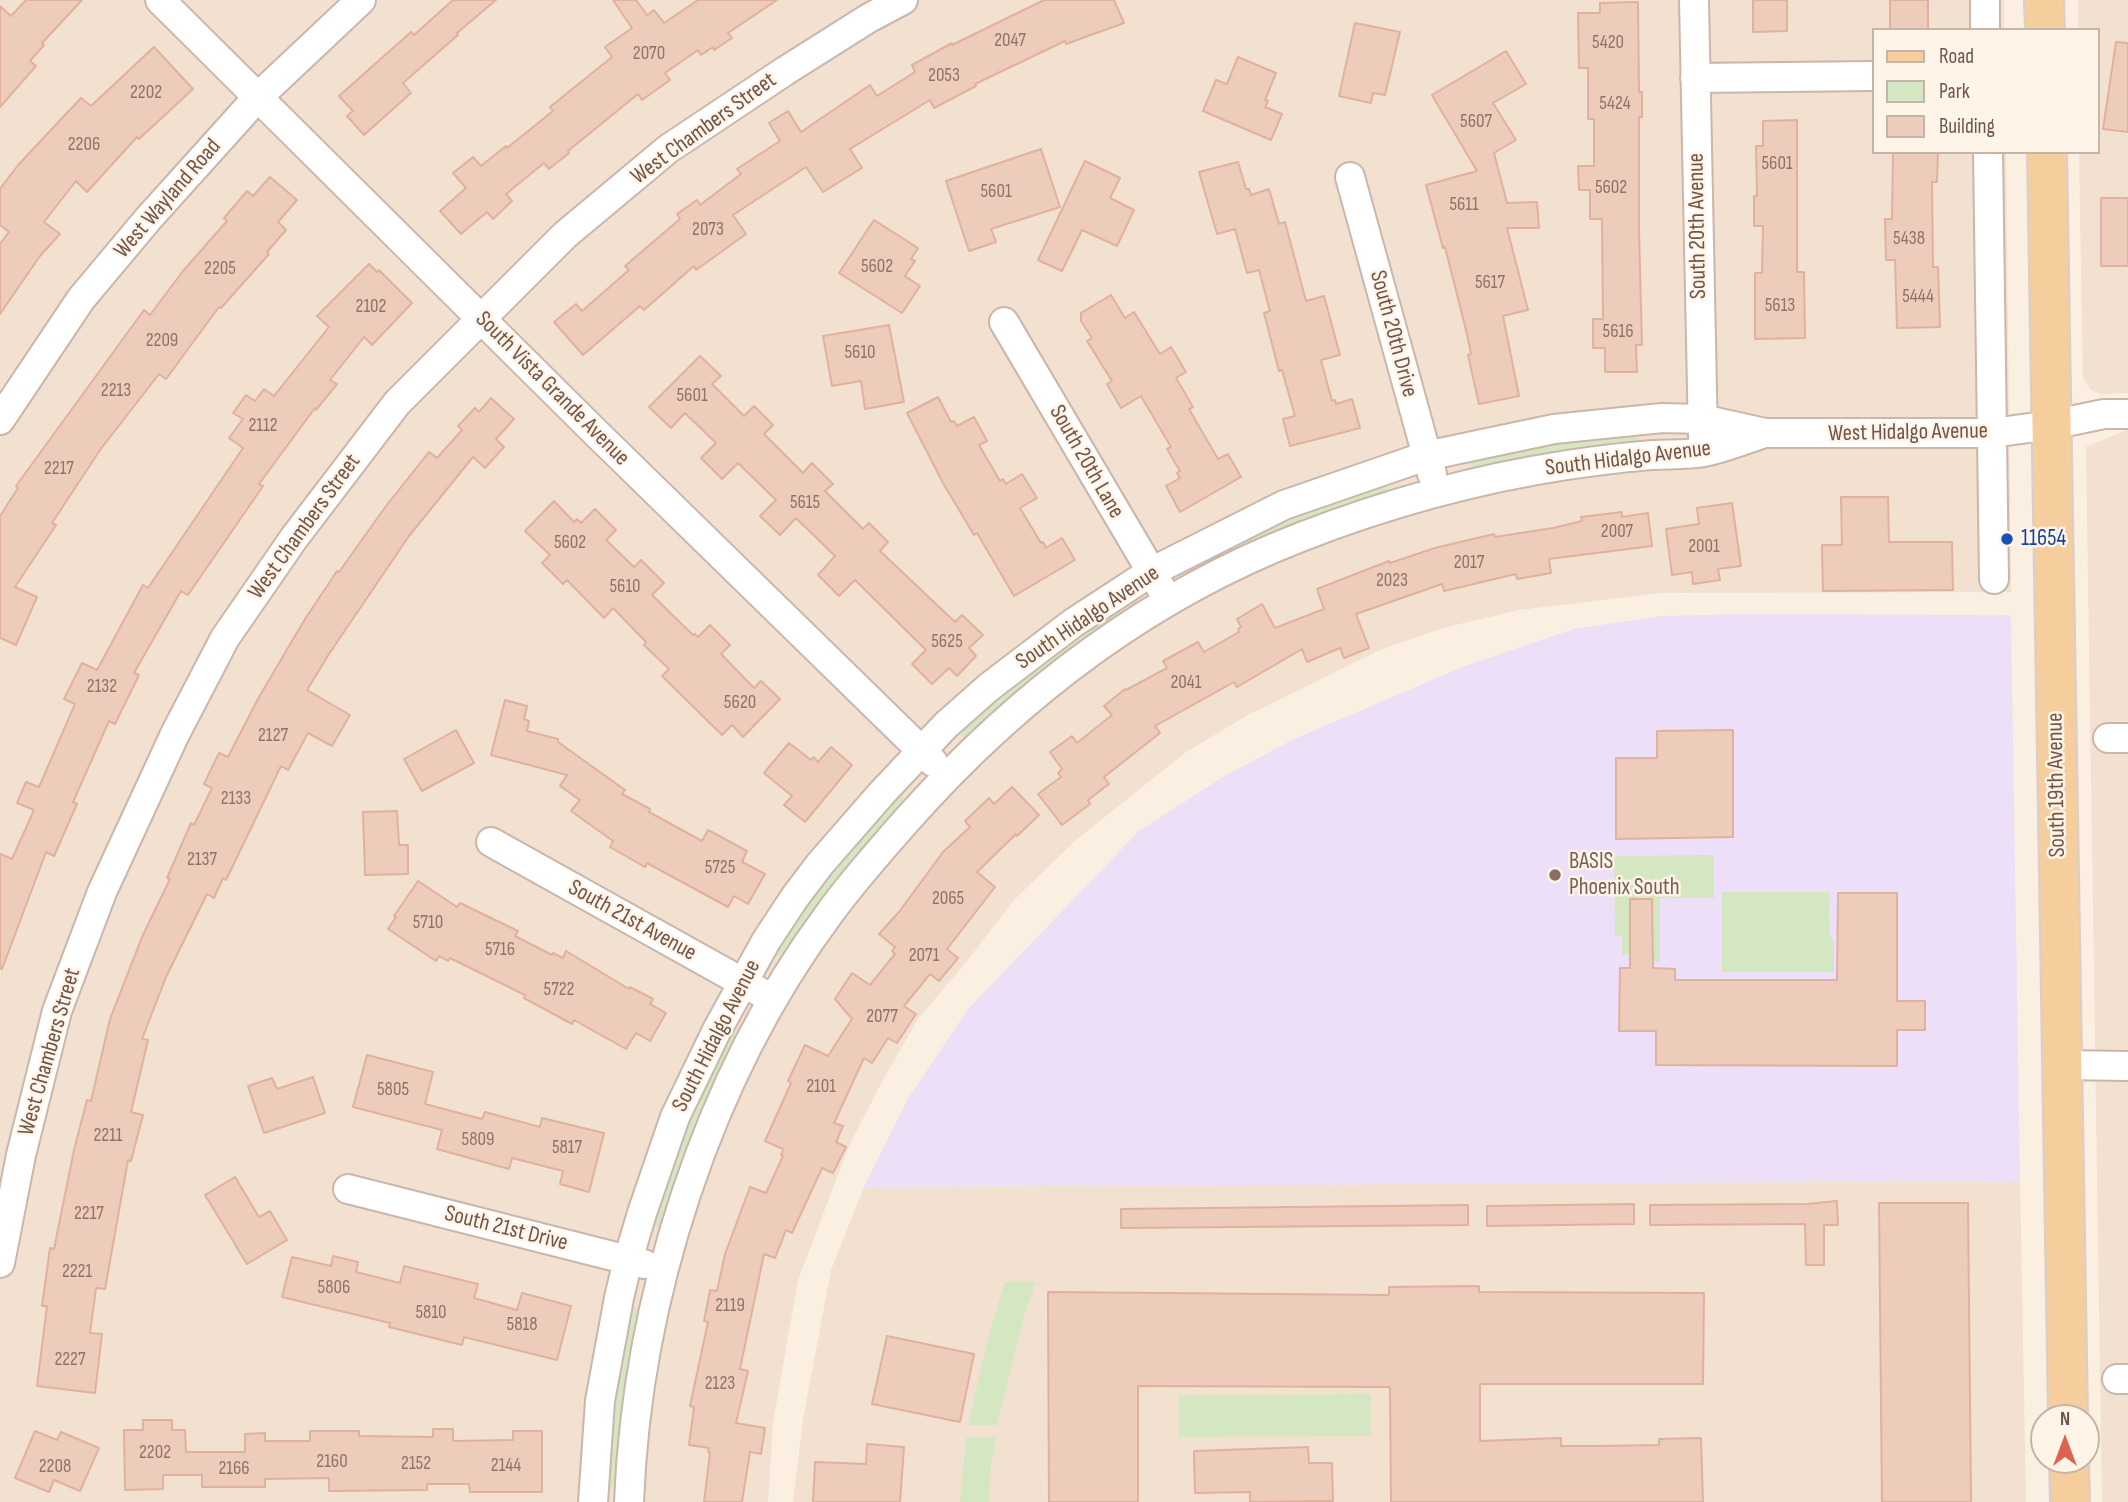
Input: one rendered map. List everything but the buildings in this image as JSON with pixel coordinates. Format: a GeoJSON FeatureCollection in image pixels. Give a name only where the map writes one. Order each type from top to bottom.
{"type":"FeatureCollection","features":[{"type":"Feature","properties":{"kind":"main road"},"geometry":{"type":"LineString","coordinates":[[2044,0],[2045,28]]}},
{"type":"Feature","properties":{"kind":"main road","name":"South 19th Avenue"},"geometry":{"type":"LineString","coordinates":[[2047,154],[2068,1404]]}},
{"type":"Feature","properties":{"kind":"main road"},"geometry":{"type":"LineString","coordinates":[[2069,1474],[2070,1502]]}},
{"type":"Feature","properties":{"kind":"street","name":"South Vista Grande Avenue"},"geometry":{"type":"LineString","coordinates":[[160,0],[946,776]]}},
{"type":"Feature","properties":{"kind":"street","name":"West Wayland Road"},"geometry":{"type":"LineString","coordinates":[[0,420],[81,299],[148,219],[257,98],[361,0]]}},
{"type":"Feature","properties":{"kind":"street","name":"West Chambers Street"},"geometry":{"type":"LineString","coordinates":[[0,1263],[21,1155],[57,1011],[102,892],[175,734],[225,638],[294,538],[397,403],[480,317],[565,235],[668,149],[785,71],[869,18],[903,0]]}},
{"type":"Feature","properties":{"kind":"street","name":"South 20th Avenue"},"geometry":{"type":"LineString","coordinates":[[1694,0],[1703,452]]}},
{"type":"Feature","properties":{"kind":"street"},"geometry":{"type":"LineString","coordinates":[[1985,0],[1986,28]]}},
{"type":"Feature","properties":{"kind":"street"},"geometry":{"type":"LineString","coordinates":[[1695,78],[1872,76]]}},
{"type":"Feature","properties":{"kind":"street"},"geometry":{"type":"LineString","coordinates":[[1987,154],[1994,579]]}},
{"type":"Feature","properties":{"kind":"street","name":"South 20th Drive"},"geometry":{"type":"LineString","coordinates":[[1350,177],[1437,491]]}},
{"type":"Feature","properties":{"kind":"street","name":"South 20th Lane"},"geometry":{"type":"LineString","coordinates":[[1004,322],[1168,601]]}},
{"type":"Feature","properties":{"kind":"street","name":"West Hidalgo Avenue"},"geometry":{"type":"LineString","coordinates":[[1765,433],[1992,433],[2104,414],[2128,414]]}},
{"type":"Feature","properties":{"kind":"street","name":"South Hidalgo Avenue"},"geometry":{"type":"LineString","coordinates":[[593,1502],[600,1401],[628,1260],[649,1189],[675,1117],[717,1030],[766,941],[820,864],[920,750],[989,687],[1073,623],[1151,572],[1284,505],[1426,456],[1554,429],[1662,418],[1702,419],[1765,433]]}},
{"type":"Feature","properties":{"kind":"street","name":"South Hidalgo Avenue"},"geometry":{"type":"LineString","coordinates":[[629,1502],[641,1381],[663,1269],[698,1161],[723,1098],[774,1000],[829,914],[946,776],[1007,717],[1077,660],[1168,601],[1300,537],[1437,491],[1489,478],[1572,464],[1703,452],[1765,433]]}},
{"type":"Feature","properties":{"kind":"street","name":"South 21st Avenue"},"geometry":{"type":"LineString","coordinates":[[491,842],[774,1000]]}},
{"type":"Feature","properties":{"kind":"street"},"geometry":{"type":"LineString","coordinates":[[2062,1065],[2128,1066]]}},
{"type":"Feature","properties":{"kind":"street","name":"South 21st Drive"},"geometry":{"type":"LineString","coordinates":[[348,1189],[663,1269]]}},
{"type":"Feature","properties":{"kind":"shaded area"},"geometry":{"type":"Polygon","coordinates":[[[0,0],[2004,0],[2004,28],[1872,28],[1872,154],[2006,154],[2011,592],[1661,593],[1519,610],[1443,628],[1380,650],[1248,715],[1186,752],[1075,841],[1014,900],[918,1019],[884,1078],[849,1146],[798,1280],[773,1423],[768,1502],[0,1502],[0,0]]]}},
{"type":"Feature","properties":{"kind":"shaded area"},"geometry":{"type":"Polygon","coordinates":[[[2078,0],[2128,0],[2128,393],[2101,394],[2091,390],[2083,378],[2079,154],[2100,154],[2100,28],[2078,28],[2078,0]]]}},
{"type":"Feature","properties":{"kind":"shaded area"},"geometry":{"type":"Polygon","coordinates":[[[2128,429],[2128,1502],[2102,1502],[2086,447],[2128,429]]]}},
{"type":"Feature","properties":{"kind":"shaded area","name":"BASIS Phoenix South"},"geometry":{"type":"Polygon","coordinates":[[[2011,615],[2020,1181],[864,1187],[909,1097],[969,1008],[1139,831],[1223,777],[1294,739],[1465,666],[1574,629],[1661,616],[2011,615]]]}},
{"type":"Feature","properties":{"kind":"shaded area"},"geometry":{"type":"Polygon","coordinates":[[[2020,1181],[2026,1502],[793,1502],[803,1420],[831,1270],[864,1187],[2020,1181]]]}},
{"type":"Feature","properties":{"kind":"green space"},"geometry":{"type":"Polygon","coordinates":[[[1637,432],[1639,439],[1634,445],[1476,469],[1470,464],[1470,460],[1501,448],[1637,432]]]}},
{"type":"Feature","properties":{"kind":"green space"},"geometry":{"type":"Polygon","coordinates":[[[1388,483],[1388,492],[1201,570],[1193,565],[1322,500],[1388,483]]]}},
{"type":"Feature","properties":{"kind":"green space"},"geometry":{"type":"Polygon","coordinates":[[[1121,607],[1123,613],[1033,681],[969,735],[964,737],[958,731],[1041,655],[1121,607]]]}},
{"type":"Feature","properties":{"kind":"green space"},"geometry":{"type":"Polygon","coordinates":[[[899,792],[904,802],[839,881],[784,958],[775,955],[807,900],[899,792]]]}},
{"type":"Feature","properties":{"kind":"green space"},"geometry":{"type":"Polygon","coordinates":[[[1714,855],[1714,898],[1660,898],[1660,962],[1637,962],[1636,955],[1622,955],[1622,936],[1615,936],[1614,856],[1714,855]]]}},
{"type":"Feature","properties":{"kind":"green space"},"geometry":{"type":"Polygon","coordinates":[[[1722,892],[1829,892],[1834,972],[1722,972],[1722,892]]]}},
{"type":"Feature","properties":{"kind":"green space"},"geometry":{"type":"Polygon","coordinates":[[[732,1029],[739,1034],[664,1224],[653,1225],[686,1117],[732,1029]]]}},
{"type":"Feature","properties":{"kind":"green space"},"geometry":{"type":"Polygon","coordinates":[[[1005,1282],[1036,1282],[1023,1319],[997,1425],[968,1425],[989,1334],[1005,1282]]]}},
{"type":"Feature","properties":{"kind":"green space"},"geometry":{"type":"Polygon","coordinates":[[[636,1307],[641,1313],[617,1486],[610,1488],[606,1486],[606,1442],[629,1308],[636,1307]]]}},
{"type":"Feature","properties":{"kind":"green space"},"geometry":{"type":"Polygon","coordinates":[[[1371,1394],[1371,1436],[1179,1437],[1179,1395],[1371,1394]]]}},
{"type":"Feature","properties":{"kind":"green space"},"geometry":{"type":"Polygon","coordinates":[[[966,1437],[996,1437],[989,1502],[960,1502],[966,1437]]]}},
{"type":"Feature","properties":{"kind":"place","name":"11654"},"geometry":{"type":"Point","coordinates":[2007,539]}},
{"type":"Feature","properties":{"kind":"place","name":"BASIS Phoenix South"},"geometry":{"type":"Point","coordinates":[1555,875]}}]}
